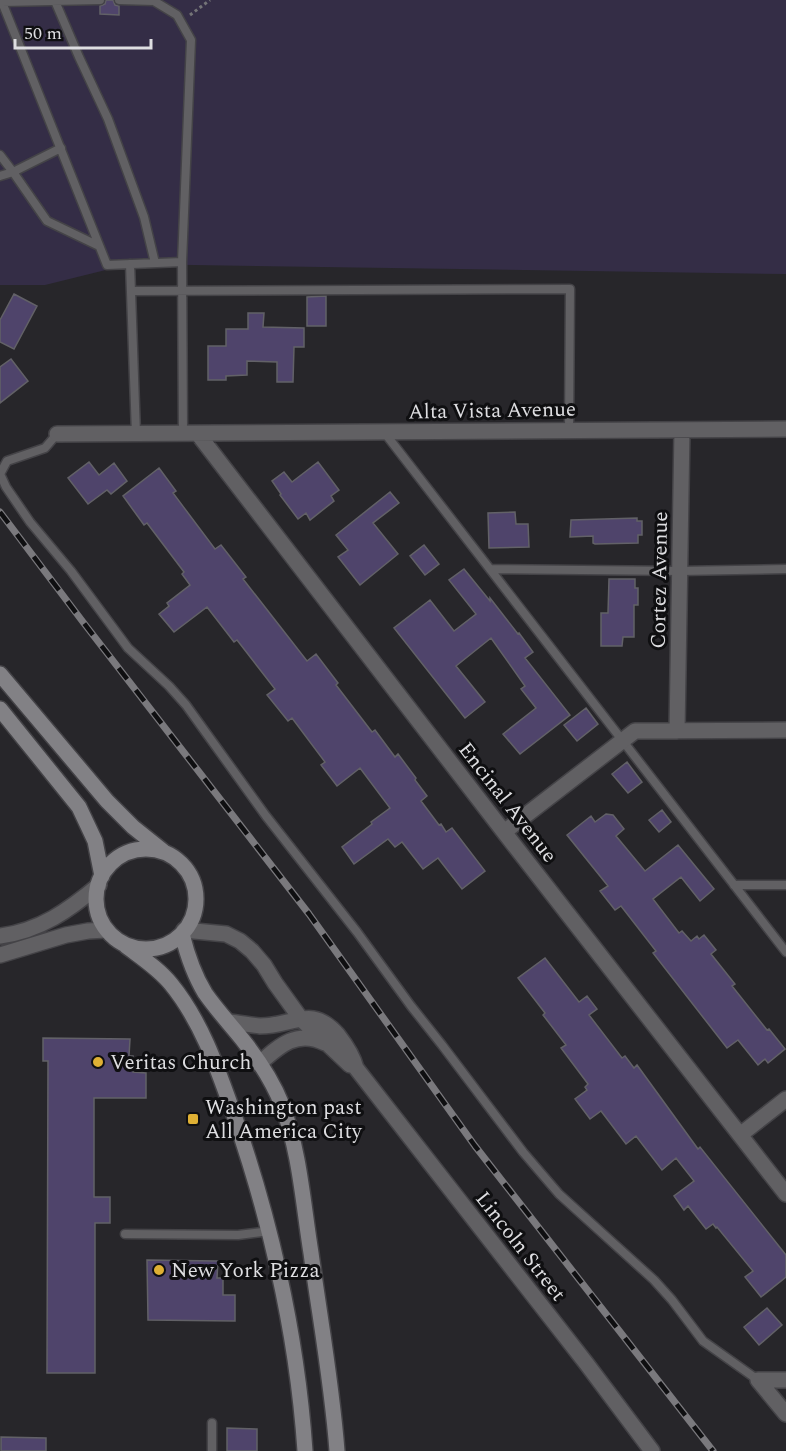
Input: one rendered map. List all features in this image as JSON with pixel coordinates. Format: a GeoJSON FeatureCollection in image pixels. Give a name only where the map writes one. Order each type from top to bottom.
{"type":"FeatureCollection","features":[{"type":"Feature","properties":{"kind":"main road"},"geometry":{"type":"LineString","coordinates":[[0,674],[107,801],[133,826],[179,862],[194,887],[195,900],[192,917],[183,932],[173,942],[158,949],[142,950],[126,946]]}},
{"type":"Feature","properties":{"kind":"main road"},"geometry":{"type":"LineString","coordinates":[[0,709],[80,807],[95,841],[100,881],[98,908],[106,930],[171,984],[208,1046],[258,1186],[270,1231],[287,1309],[302,1409],[305,1451]]}},
{"type":"Feature","properties":{"kind":"main road"},"geometry":{"type":"LineString","coordinates":[[100,881],[114,861],[128,852],[147,848],[166,853]]}},
{"type":"Feature","properties":{"kind":"main road"},"geometry":{"type":"LineString","coordinates":[[183,932],[187,954],[204,991],[260,1064],[272,1083],[282,1106],[297,1164],[325,1345],[338,1451]]}},
{"type":"Feature","properties":{"kind":"street","name":"Alta Vista Avenue"},"geometry":{"type":"LineString","coordinates":[[57,434],[786,429]]}},
{"type":"Feature","properties":{"kind":"street","name":"Cortez Avenue"},"geometry":{"type":"LineString","coordinates":[[677,731],[682,430]]}},
{"type":"Feature","properties":{"kind":"street","name":"Encinal Avenue"},"geometry":{"type":"LineString","coordinates":[[191,434],[786,1194]]}},
{"type":"Feature","properties":{"kind":"street"},"geometry":{"type":"LineString","coordinates":[[504,832],[635,731],[786,730]]}},
{"type":"Feature","properties":{"kind":"street"},"geometry":{"type":"LineString","coordinates":[[0,936],[18,933],[60,915],[100,881]]}},
{"type":"Feature","properties":{"kind":"street"},"geometry":{"type":"LineString","coordinates":[[0,955],[66,935],[106,930]]}},
{"type":"Feature","properties":{"kind":"street","name":"Lincoln Street"},"geometry":{"type":"LineString","coordinates":[[183,932],[226,934],[240,941],[264,965],[301,1019],[349,1065],[356,1068]]}},
{"type":"Feature","properties":{"kind":"street","name":"Lincoln Street"},"geometry":{"type":"LineString","coordinates":[[228,1022],[261,1026],[312,1018],[322,1021],[333,1030],[354,1060],[356,1068],[652,1451]]}},
{"type":"Feature","properties":{"kind":"street","name":"Lincoln Street"},"geometry":{"type":"LineString","coordinates":[[260,1064],[280,1045],[293,1040],[306,1038],[319,1040],[332,1047]]}},
{"type":"Feature","properties":{"kind":"street"},"geometry":{"type":"LineString","coordinates":[[740,1135],[786,1099]]}},
{"type":"Feature","properties":{"kind":"street"},"geometry":{"type":"LineString","coordinates":[[758,1380],[786,1380]]}},
{"type":"Feature","properties":{"kind":"street"},"geometry":{"type":"LineString","coordinates":[[758,1380],[786,1414]]}},
{"type":"Feature","properties":{"kind":"lane"},"geometry":{"type":"LineString","coordinates":[[100,0],[2,2],[107,265],[182,262]]}},
{"type":"Feature","properties":{"kind":"lane"},"geometry":{"type":"LineString","coordinates":[[119,0],[154,1],[177,15],[191,40],[182,262],[191,434]]}},
{"type":"Feature","properties":{"kind":"lane"},"geometry":{"type":"LineString","coordinates":[[55,2],[108,119],[144,217],[155,263]]}},
{"type":"Feature","properties":{"kind":"lane"},"geometry":{"type":"LineString","coordinates":[[0,176],[61,148]]}},
{"type":"Feature","properties":{"kind":"lane"},"geometry":{"type":"LineString","coordinates":[[0,155],[46,221],[99,246]]}},
{"type":"Feature","properties":{"kind":"lane"},"geometry":{"type":"LineString","coordinates":[[130,264],[135,434]]}},
{"type":"Feature","properties":{"kind":"lane"},"geometry":{"type":"LineString","coordinates":[[131,291],[570,289],[569,430]]}},
{"type":"Feature","properties":{"kind":"lane"},"geometry":{"type":"LineString","coordinates":[[384,432],[786,952]]}},
{"type":"Feature","properties":{"kind":"lane"},"geometry":{"type":"LineString","coordinates":[[57,434],[45,448],[6,461],[0,474],[6,487],[30,522],[128,648],[186,705],[266,816],[530,1161],[559,1194],[654,1280],[703,1341],[758,1380]]}},
{"type":"Feature","properties":{"kind":"lane"},"geometry":{"type":"LineString","coordinates":[[490,569],[786,569]]}},
{"type":"Feature","properties":{"kind":"lane"},"geometry":{"type":"LineString","coordinates":[[734,885],[786,885]]}},
{"type":"Feature","properties":{"kind":"lane"},"geometry":{"type":"LineString","coordinates":[[125,1234],[238,1235],[270,1231]]}},
{"type":"Feature","properties":{"kind":"lane"},"geometry":{"type":"LineString","coordinates":[[212,1423],[212,1451]]}},
{"type":"Feature","properties":{"kind":"path"},"geometry":{"type":"LineString","coordinates":[[181,22],[210,0]]}},
{"type":"Feature","properties":{"kind":"shaded area"},"geometry":{"type":"Polygon","coordinates":[[[0,0],[786,0],[786,274],[130,264],[45,285],[0,285],[0,0]]]}},
{"type":"Feature","properties":{"kind":"building"},"geometry":{"type":"Polygon","coordinates":[[[106,0],[113,0],[115,5],[119,6],[119,15],[100,14],[100,6],[105,4],[106,0]]]}},
{"type":"Feature","properties":{"kind":"building"},"geometry":{"type":"Polygon","coordinates":[[[14,294],[37,306],[14,349],[0,342],[0,320],[14,294]]]}},
{"type":"Feature","properties":{"kind":"building"},"geometry":{"type":"Polygon","coordinates":[[[326,296],[326,326],[307,326],[307,297],[326,296]]]}},
{"type":"Feature","properties":{"kind":"building"},"geometry":{"type":"Polygon","coordinates":[[[248,313],[264,313],[263,327],[304,328],[304,347],[294,347],[293,382],[277,382],[277,362],[247,361],[247,375],[226,376],[226,380],[208,380],[208,346],[226,346],[226,329],[248,329],[248,313]]]}},
{"type":"Feature","properties":{"kind":"building"},"geometry":{"type":"Polygon","coordinates":[[[11,359],[28,381],[0,403],[0,367],[11,359]]]}},
{"type":"Feature","properties":{"kind":"building"},"geometry":{"type":"Polygon","coordinates":[[[89,462],[99,475],[114,463],[127,481],[111,494],[107,490],[88,504],[68,478],[89,462]]]}},
{"type":"Feature","properties":{"kind":"building"},"geometry":{"type":"Polygon","coordinates":[[[318,462],[339,490],[331,496],[334,501],[310,520],[306,513],[298,519],[272,481],[284,472],[292,482],[318,462]]]}},
{"type":"Feature","properties":{"kind":"building"},"geometry":{"type":"Polygon","coordinates":[[[159,468],[176,491],[173,493],[215,549],[221,545],[246,577],[243,579],[307,661],[316,654],[338,683],[336,685],[372,732],[375,730],[395,757],[398,754],[416,778],[415,780],[427,796],[421,801],[439,825],[441,824],[446,832],[452,828],[485,871],[462,889],[438,858],[423,869],[402,842],[395,847],[388,839],[354,864],[342,847],[390,808],[360,768],[337,786],[321,765],[325,762],[292,718],[288,721],[267,695],[275,689],[237,640],[234,642],[207,607],[174,632],[159,614],[169,606],[167,603],[190,585],[182,574],[184,572],[147,523],[144,525],[123,496],[159,468]]]}},
{"type":"Feature","properties":{"kind":"building"},"geometry":{"type":"Polygon","coordinates":[[[390,492],[399,503],[373,523],[398,554],[360,585],[338,557],[348,550],[336,535],[390,492]]]}},
{"type":"Feature","properties":{"kind":"building"},"geometry":{"type":"Polygon","coordinates":[[[515,512],[516,524],[528,524],[529,547],[489,548],[488,513],[515,512]]]}},
{"type":"Feature","properties":{"kind":"building"},"geometry":{"type":"Polygon","coordinates":[[[637,518],[637,521],[642,521],[642,535],[638,535],[638,543],[595,544],[593,536],[570,537],[571,520],[637,518]]]}},
{"type":"Feature","properties":{"kind":"building"},"geometry":{"type":"Polygon","coordinates":[[[424,545],[439,564],[425,575],[410,556],[424,545]]]}},
{"type":"Feature","properties":{"kind":"building"},"geometry":{"type":"Polygon","coordinates":[[[464,569],[533,652],[525,658],[570,715],[520,754],[503,734],[536,708],[521,689],[525,686],[491,638],[456,666],[485,702],[465,718],[394,628],[430,600],[454,631],[476,614],[449,580],[464,569]]]}},
{"type":"Feature","properties":{"kind":"building"},"geometry":{"type":"Polygon","coordinates":[[[609,579],[635,579],[635,588],[638,588],[638,605],[634,605],[634,637],[623,637],[622,646],[601,646],[601,613],[608,613],[609,579]]]}},
{"type":"Feature","properties":{"kind":"building"},"geometry":{"type":"Polygon","coordinates":[[[586,708],[598,724],[577,741],[564,725],[586,708]]]}},
{"type":"Feature","properties":{"kind":"building"},"geometry":{"type":"Polygon","coordinates":[[[627,762],[642,782],[628,793],[612,774],[627,762]]]}},
{"type":"Feature","properties":{"kind":"building"},"geometry":{"type":"Polygon","coordinates":[[[662,810],[671,822],[659,832],[649,820],[662,810]]]}},
{"type":"Feature","properties":{"kind":"building"},"geometry":{"type":"Polygon","coordinates":[[[606,814],[613,815],[624,829],[616,836],[645,871],[678,845],[714,889],[700,901],[681,877],[653,899],[679,933],[682,931],[691,941],[697,936],[699,939],[704,935],[716,950],[711,954],[735,984],[732,986],[785,1049],[768,1063],[765,1059],[758,1065],[738,1040],[727,1048],[653,953],[656,951],[621,906],[615,910],[600,891],[608,886],[567,835],[591,816],[595,822],[606,814]]]}},
{"type":"Feature","properties":{"kind":"building"},"geometry":{"type":"Polygon","coordinates":[[[545,958],[579,1002],[587,996],[597,1009],[589,1015],[622,1058],[625,1056],[634,1068],[637,1065],[698,1149],[700,1147],[786,1255],[786,1277],[761,1297],[745,1277],[753,1271],[717,1227],[713,1224],[706,1229],[688,1206],[684,1210],[674,1196],[694,1181],[676,1158],[662,1170],[636,1136],[626,1144],[601,1111],[590,1119],[575,1099],[587,1090],[585,1087],[588,1084],[561,1048],[566,1045],[543,1015],[545,1013],[518,978],[545,958]]]}},
{"type":"Feature","properties":{"kind":"building"},"geometry":{"type":"Polygon","coordinates":[[[43,1038],[130,1039],[129,1056],[133,1056],[133,1072],[146,1073],[146,1098],[94,1098],[94,1197],[110,1197],[110,1223],[95,1223],[95,1373],[47,1373],[48,1061],[43,1061],[43,1038]]]}},
{"type":"Feature","properties":{"kind":"building"},"geometry":{"type":"Polygon","coordinates":[[[147,1260],[218,1261],[217,1278],[223,1278],[223,1295],[235,1295],[235,1321],[148,1320],[147,1260]]]}},
{"type":"Feature","properties":{"kind":"building"},"geometry":{"type":"Polygon","coordinates":[[[767,1308],[782,1325],[759,1345],[744,1327],[767,1308]]]}},
{"type":"Feature","properties":{"kind":"building"},"geometry":{"type":"Polygon","coordinates":[[[227,1428],[257,1429],[257,1451],[227,1451],[227,1428]]]}},
{"type":"Feature","properties":{"kind":"building"},"geometry":{"type":"Polygon","coordinates":[[[1,1437],[46,1438],[46,1451],[1,1451],[1,1437]]]}},
{"type":"Feature","properties":{"kind":"railway"},"geometry":{"type":"LineString","coordinates":[[0,512],[309,914],[475,1146],[713,1451]]}},
{"type":"Feature","properties":{"kind":"place","name":"Veritas Church"},"geometry":{"type":"Point","coordinates":[98,1062]}},
{"type":"Feature","properties":{"kind":"place","name":"Washington past All America City"},"geometry":{"type":"Point","coordinates":[193,1119]}},
{"type":"Feature","properties":{"kind":"place","name":"New York Pizza"},"geometry":{"type":"Point","coordinates":[159,1270]}}]}
